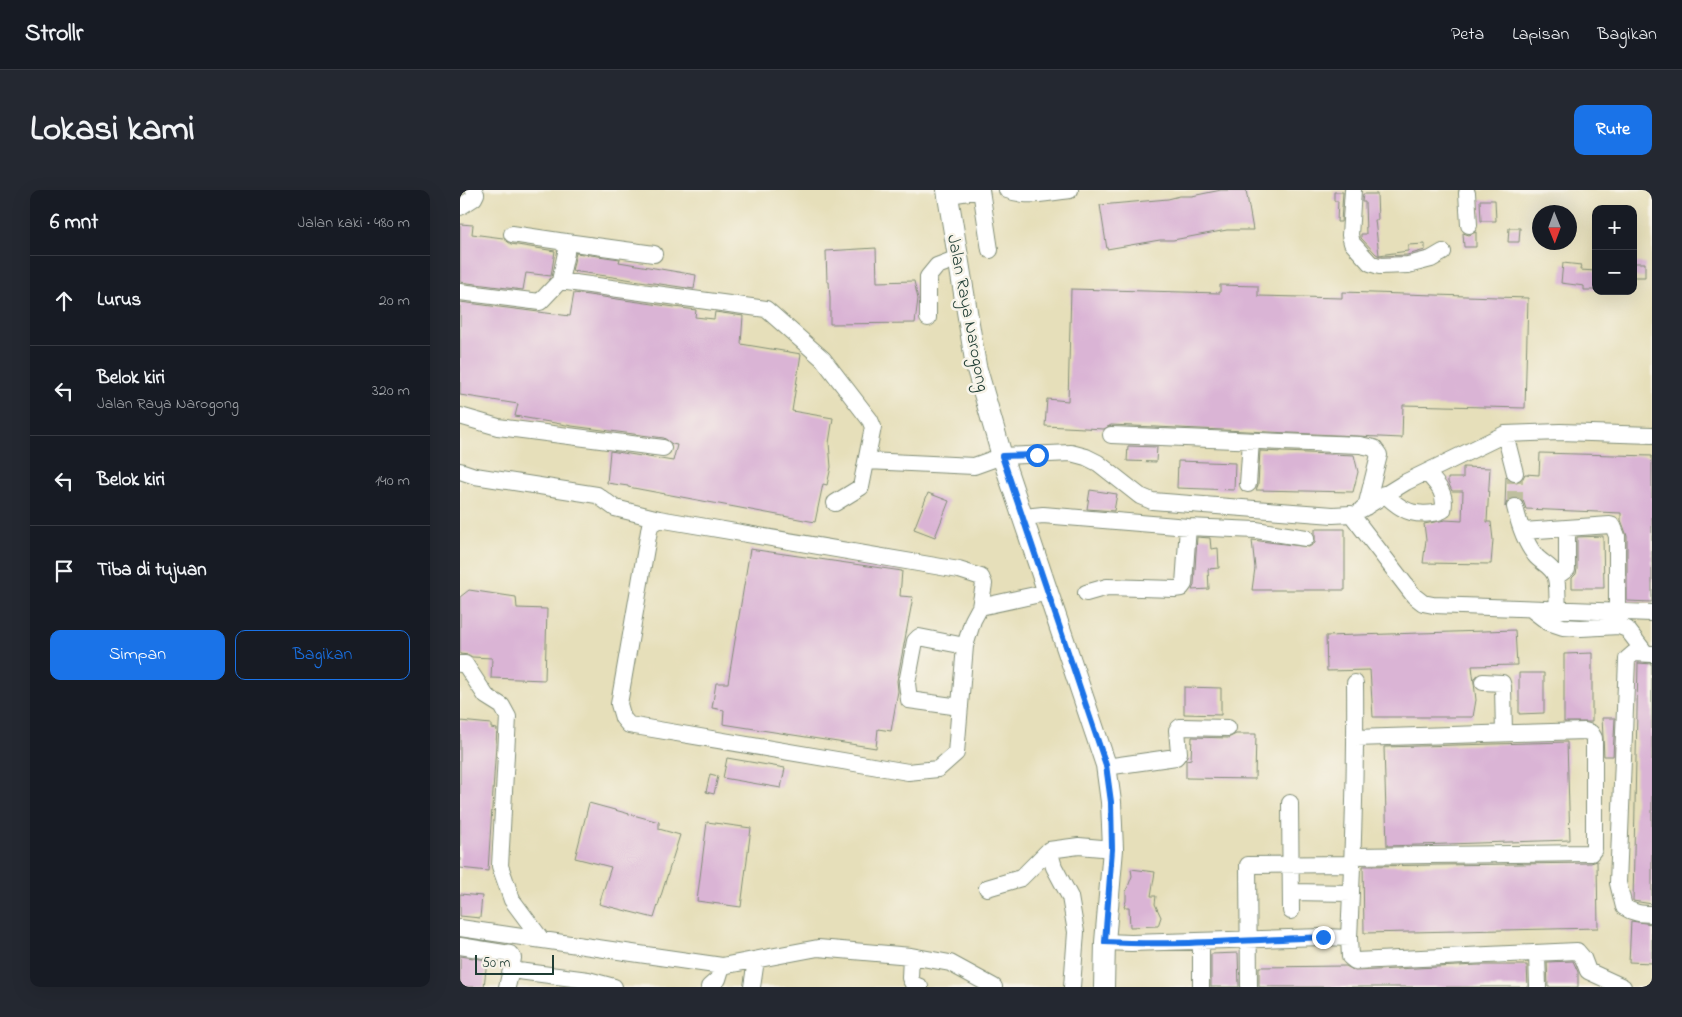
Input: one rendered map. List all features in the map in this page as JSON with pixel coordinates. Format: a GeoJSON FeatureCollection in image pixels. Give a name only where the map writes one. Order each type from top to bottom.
{"type":"FeatureCollection","features":[{"type":"Feature","properties":{"kind":"main road","name":"Jalan Raya Narogong"},"geometry":{"type":"LineString","coordinates":[[947,191],[976,366],[1002,456],[1106,765],[1111,802],[1112,849],[1105,942],[1104,987]]}},
{"type":"Feature","properties":{"kind":"street"},"geometry":{"type":"LineString","coordinates":[[460,207],[474,198],[476,194],[474,190]]}},
{"type":"Feature","properties":{"kind":"street"},"geometry":{"type":"LineString","coordinates":[[947,191],[956,194],[981,190],[990,250]]}},
{"type":"Feature","properties":{"kind":"street"},"geometry":{"type":"LineString","coordinates":[[1007,190],[1028,195],[1070,190]]}},
{"type":"Feature","properties":{"kind":"street"},"geometry":{"type":"LineString","coordinates":[[1353,190],[1350,235],[1352,242],[1370,264],[1379,266],[1408,265],[1431,259],[1443,252]]}},
{"type":"Feature","properties":{"kind":"street"},"geometry":{"type":"LineString","coordinates":[[1463,191],[1469,225]]}},
{"type":"Feature","properties":{"kind":"street"},"geometry":{"type":"LineString","coordinates":[[512,234],[654,254]]}},
{"type":"Feature","properties":{"kind":"street"},"geometry":{"type":"LineString","coordinates":[[460,292],[540,302],[560,281],[566,246],[559,241]]}},
{"type":"Feature","properties":{"kind":"street"},"geometry":{"type":"LineString","coordinates":[[928,318],[928,277],[937,266],[958,258]]}},
{"type":"Feature","properties":{"kind":"street"},"geometry":{"type":"LineString","coordinates":[[560,281],[766,309],[823,359],[870,420],[873,427],[861,486],[835,503]]}},
{"type":"Feature","properties":{"kind":"street"},"geometry":{"type":"LineString","coordinates":[[460,416],[498,427],[663,448]]}},
{"type":"Feature","properties":{"kind":"street"},"geometry":{"type":"LineString","coordinates":[[866,461],[974,466],[1002,456],[1071,453],[1098,463],[1140,496],[1152,501],[1333,515],[1351,514],[1366,507],[1384,494],[1505,434],[1560,432],[1652,436]]}},
{"type":"Feature","properties":{"kind":"street"},"geometry":{"type":"LineString","coordinates":[[1505,434],[1515,473]]}},
{"type":"Feature","properties":{"kind":"street"},"geometry":{"type":"LineString","coordinates":[[1111,435],[1360,445],[1374,448],[1379,455],[1366,507]]}},
{"type":"Feature","properties":{"kind":"street"},"geometry":{"type":"LineString","coordinates":[[1248,484],[1252,441]]}},
{"type":"Feature","properties":{"kind":"street"},"geometry":{"type":"LineString","coordinates":[[460,471],[475,476],[597,495],[615,508],[659,519],[959,570],[981,577],[984,584],[980,607],[973,620],[965,646],[956,753],[938,768],[908,772],[629,725],[623,718],[619,704],[650,525],[659,519]]}},
{"type":"Feature","properties":{"kind":"street"},"geometry":{"type":"LineString","coordinates":[[1384,494],[1405,510],[1419,513],[1438,513],[1444,507],[1443,493],[1427,473]]}},
{"type":"Feature","properties":{"kind":"street"},"geometry":{"type":"LineString","coordinates":[[1515,507],[1523,532],[1536,556],[1549,566],[1556,577],[1558,609]]}},
{"type":"Feature","properties":{"kind":"street"},"geometry":{"type":"LineString","coordinates":[[1024,517],[1043,514],[1188,527],[1256,530],[1306,538]]}},
{"type":"Feature","properties":{"kind":"street"},"geometry":{"type":"LineString","coordinates":[[1351,514],[1414,596],[1423,603],[1531,609],[1652,612]]}},
{"type":"Feature","properties":{"kind":"street"},"geometry":{"type":"LineString","coordinates":[[1523,532],[1610,525],[1615,528],[1617,536],[1616,611]]}},
{"type":"Feature","properties":{"kind":"street"},"geometry":{"type":"LineString","coordinates":[[1086,593],[1107,587],[1181,588],[1184,584],[1188,527]]}},
{"type":"Feature","properties":{"kind":"street"},"geometry":{"type":"LineString","coordinates":[[1556,577],[1567,569],[1568,528]]}},
{"type":"Feature","properties":{"kind":"street"},"geometry":{"type":"LineString","coordinates":[[980,607],[1049,592]]}},
{"type":"Feature","properties":{"kind":"street"},"geometry":{"type":"LineString","coordinates":[[1531,609],[1548,622],[1564,627],[1619,626],[1627,629],[1649,654]]}},
{"type":"Feature","properties":{"kind":"street"},"geometry":{"type":"LineString","coordinates":[[960,707],[909,700],[907,683],[915,640],[919,638],[965,646]]}},
{"type":"Feature","properties":{"kind":"street"},"geometry":{"type":"LineString","coordinates":[[1649,654],[1634,653],[1628,660],[1618,882],[1624,907],[1631,911],[1652,914]]}},
{"type":"Feature","properties":{"kind":"street"},"geometry":{"type":"LineString","coordinates":[[460,664],[465,664],[486,696],[502,706],[508,717],[500,866],[512,900],[541,939]]}},
{"type":"Feature","properties":{"kind":"street"},"geometry":{"type":"LineString","coordinates":[[1483,682],[1502,683],[1504,733]]}},
{"type":"Feature","properties":{"kind":"street"},"geometry":{"type":"LineString","coordinates":[[1354,683],[1355,738],[1350,957],[1355,961],[1577,951],[1583,958],[1588,971],[1623,987]]}},
{"type":"Feature","properties":{"kind":"street"},"geometry":{"type":"LineString","coordinates":[[1106,765],[1114,766],[1176,757],[1179,753],[1177,730],[1180,727],[1228,728]]}},
{"type":"Feature","properties":{"kind":"street"},"geometry":{"type":"LineString","coordinates":[[1250,987],[1247,867],[1250,864],[1592,853],[1594,849],[1594,738],[1592,733],[1586,731],[1355,738]]}},
{"type":"Feature","properties":{"kind":"street"},"geometry":{"type":"LineString","coordinates":[[1290,803],[1291,911]]}},
{"type":"Feature","properties":{"kind":"street"},"geometry":{"type":"LineString","coordinates":[[987,888],[1021,878],[1049,850],[1079,846],[1112,849]]}},
{"type":"Feature","properties":{"kind":"street"},"geometry":{"type":"LineString","coordinates":[[1049,850],[1054,867],[1070,897],[1076,932],[1072,987]]}},
{"type":"Feature","properties":{"kind":"street"},"geometry":{"type":"LineString","coordinates":[[1291,892],[1351,893]]}},
{"type":"Feature","properties":{"kind":"street"},"geometry":{"type":"LineString","coordinates":[[460,928],[722,966],[818,948],[911,956],[950,963],[994,987]]}},
{"type":"Feature","properties":{"kind":"street"},"geometry":{"type":"LineString","coordinates":[[1105,942],[1130,944],[1323,937],[1349,938]]}},
{"type":"Feature","properties":{"kind":"street"},"geometry":{"type":"LineString","coordinates":[[1201,942],[1201,987]]}},
{"type":"Feature","properties":{"kind":"street"},"geometry":{"type":"LineString","coordinates":[[460,946],[510,954],[513,958],[507,987]]}},
{"type":"Feature","properties":{"kind":"street"},"geometry":{"type":"LineString","coordinates":[[1536,953],[1538,987]]}},
{"type":"Feature","properties":{"kind":"street"},"geometry":{"type":"LineString","coordinates":[[911,956],[910,978],[913,984],[920,987]]}},
{"type":"Feature","properties":{"kind":"street"},"geometry":{"type":"LineString","coordinates":[[752,987],[756,960]]}},
{"type":"Feature","properties":{"kind":"street"},"geometry":{"type":"LineString","coordinates":[[709,987],[718,979],[722,966]]}},
{"type":"Feature","properties":{"kind":"street"},"geometry":{"type":"LineString","coordinates":[[511,970],[588,980],[614,987]]}},
{"type":"Feature","properties":{"kind":"building"},"geometry":{"type":"Polygon","coordinates":[[[1221,190],[1246,190],[1253,230],[1227,230],[1107,249],[1100,205],[1168,199],[1221,190]]]}},
{"type":"Feature","properties":{"kind":"building"},"geometry":{"type":"Polygon","coordinates":[[[1334,192],[1343,192],[1341,222],[1337,222],[1338,201],[1334,201],[1334,192]]]}},
{"type":"Feature","properties":{"kind":"building"},"geometry":{"type":"Polygon","coordinates":[[[1363,194],[1377,194],[1378,220],[1375,220],[1379,255],[1408,251],[1408,245],[1425,244],[1425,250],[1407,255],[1380,256],[1376,254],[1361,238],[1361,234],[1366,234],[1365,202],[1362,202],[1363,194]]]}},
{"type":"Feature","properties":{"kind":"building"},"geometry":{"type":"Polygon","coordinates":[[[1480,200],[1495,200],[1496,221],[1481,221],[1480,200]]]}},
{"type":"Feature","properties":{"kind":"building"},"geometry":{"type":"Polygon","coordinates":[[[460,224],[473,225],[472,234],[503,238],[511,244],[555,251],[551,276],[526,273],[523,290],[460,282],[460,224]]]}},
{"type":"Feature","properties":{"kind":"building"},"geometry":{"type":"Polygon","coordinates":[[[1509,228],[1520,228],[1519,242],[1508,242],[1509,228]]]}},
{"type":"Feature","properties":{"kind":"building"},"geometry":{"type":"Polygon","coordinates":[[[1476,232],[1476,247],[1464,247],[1463,233],[1469,235],[1476,232]]]}},
{"type":"Feature","properties":{"kind":"building"},"geometry":{"type":"Polygon","coordinates":[[[876,248],[877,282],[914,281],[918,299],[915,323],[830,324],[826,251],[876,248]]]}},
{"type":"Feature","properties":{"kind":"building"},"geometry":{"type":"Polygon","coordinates":[[[576,253],[620,259],[619,262],[696,275],[694,289],[572,271],[576,253]]]}},
{"type":"Feature","properties":{"kind":"building"},"geometry":{"type":"Polygon","coordinates":[[[1563,263],[1581,265],[1580,270],[1592,271],[1592,290],[1584,290],[1584,286],[1561,283],[1563,263]]]}},
{"type":"Feature","properties":{"kind":"building"},"geometry":{"type":"Polygon","coordinates":[[[1637,263],[1645,263],[1645,277],[1637,277],[1637,263]]]}},
{"type":"Feature","properties":{"kind":"building"},"geometry":{"type":"Polygon","coordinates":[[[1220,285],[1258,286],[1258,296],[1342,298],[1342,292],[1528,298],[1525,408],[1403,405],[1402,438],[1111,425],[1104,429],[1045,426],[1047,399],[1068,401],[1071,289],[1220,293],[1220,285]]]}},
{"type":"Feature","properties":{"kind":"building"},"geometry":{"type":"Polygon","coordinates":[[[574,293],[696,310],[695,317],[714,319],[715,312],[743,316],[741,344],[801,354],[792,411],[833,418],[829,443],[831,467],[827,485],[823,484],[815,522],[607,483],[610,451],[673,461],[677,445],[664,438],[572,426],[515,416],[518,404],[460,395],[460,302],[570,316],[574,293]]]}},
{"type":"Feature","properties":{"kind":"building"},"geometry":{"type":"Polygon","coordinates":[[[1128,446],[1157,447],[1156,462],[1127,461],[1128,446]]]}},
{"type":"Feature","properties":{"kind":"building"},"geometry":{"type":"Polygon","coordinates":[[[1260,451],[1354,455],[1358,472],[1353,492],[1256,490],[1260,451]]]}},
{"type":"Feature","properties":{"kind":"building"},"geometry":{"type":"Polygon","coordinates":[[[1540,453],[1652,456],[1652,602],[1627,601],[1627,536],[1621,520],[1621,513],[1526,509],[1523,500],[1517,497],[1508,499],[1505,507],[1506,477],[1512,482],[1517,483],[1522,480],[1525,474],[1539,475],[1540,453]]]}},
{"type":"Feature","properties":{"kind":"building"},"geometry":{"type":"Polygon","coordinates":[[[1178,461],[1235,463],[1234,490],[1177,488],[1178,461]]]}},
{"type":"Feature","properties":{"kind":"building"},"geometry":{"type":"Polygon","coordinates":[[[1463,467],[1490,468],[1487,522],[1491,522],[1493,540],[1491,564],[1423,563],[1426,540],[1424,524],[1445,520],[1462,521],[1463,491],[1452,491],[1448,478],[1463,478],[1463,467]]]}},
{"type":"Feature","properties":{"kind":"building"},"geometry":{"type":"Polygon","coordinates":[[[1090,490],[1117,494],[1114,511],[1087,509],[1090,490]]]}},
{"type":"Feature","properties":{"kind":"building"},"geometry":{"type":"Polygon","coordinates":[[[928,493],[949,501],[935,537],[914,529],[928,493]]]}},
{"type":"Feature","properties":{"kind":"building"},"geometry":{"type":"Polygon","coordinates":[[[1315,529],[1345,529],[1345,590],[1252,590],[1255,568],[1252,540],[1309,547],[1315,543],[1315,529]]]}},
{"type":"Feature","properties":{"kind":"building"},"geometry":{"type":"Polygon","coordinates":[[[1603,536],[1604,588],[1572,588],[1572,578],[1576,574],[1577,569],[1577,537],[1603,536]]]}},
{"type":"Feature","properties":{"kind":"building"},"geometry":{"type":"Polygon","coordinates":[[[1197,537],[1210,538],[1211,549],[1218,548],[1219,568],[1208,569],[1209,589],[1192,590],[1194,585],[1197,537]]]}},
{"type":"Feature","properties":{"kind":"building"},"geometry":{"type":"Polygon","coordinates":[[[750,549],[902,571],[900,596],[913,597],[897,681],[898,691],[891,731],[878,729],[876,748],[723,724],[724,710],[712,708],[716,683],[728,683],[750,549]]]}},
{"type":"Feature","properties":{"kind":"building"},"geometry":{"type":"Polygon","coordinates":[[[469,590],[516,597],[517,608],[547,609],[545,680],[491,678],[492,658],[460,654],[460,597],[469,590]]]}},
{"type":"Feature","properties":{"kind":"building"},"geometry":{"type":"Polygon","coordinates":[[[1515,630],[1517,665],[1472,666],[1476,700],[1473,717],[1373,717],[1370,670],[1327,671],[1326,636],[1515,630]]]}},
{"type":"Feature","properties":{"kind":"building"},"geometry":{"type":"Polygon","coordinates":[[[1592,653],[1592,722],[1564,722],[1564,654],[1592,653]]]}},
{"type":"Feature","properties":{"kind":"building"},"geometry":{"type":"Polygon","coordinates":[[[1638,663],[1652,664],[1652,904],[1633,901],[1638,663]]]}},
{"type":"Feature","properties":{"kind":"building"},"geometry":{"type":"Polygon","coordinates":[[[1519,673],[1544,673],[1544,713],[1519,714],[1519,673]]]}},
{"type":"Feature","properties":{"kind":"building"},"geometry":{"type":"Polygon","coordinates":[[[1184,687],[1221,688],[1221,715],[1184,714],[1184,687]]]}},
{"type":"Feature","properties":{"kind":"building"},"geometry":{"type":"Polygon","coordinates":[[[1602,718],[1615,718],[1613,756],[1604,756],[1602,718]]]}},
{"type":"Feature","properties":{"kind":"building"},"geometry":{"type":"Polygon","coordinates":[[[460,721],[491,724],[491,728],[497,729],[488,871],[460,868],[460,721]]]}},
{"type":"Feature","properties":{"kind":"building"},"geometry":{"type":"Polygon","coordinates":[[[1236,734],[1256,734],[1255,779],[1186,778],[1186,760],[1191,759],[1192,737],[1228,738],[1236,734]]]}},
{"type":"Feature","properties":{"kind":"building"},"geometry":{"type":"Polygon","coordinates":[[[1567,742],[1570,840],[1387,846],[1384,747],[1567,742]]]}},
{"type":"Feature","properties":{"kind":"building"},"geometry":{"type":"Polygon","coordinates":[[[727,758],[785,768],[781,788],[723,778],[727,758]]]}},
{"type":"Feature","properties":{"kind":"building"},"geometry":{"type":"Polygon","coordinates":[[[710,774],[718,776],[714,794],[706,792],[710,774]]]}},
{"type":"Feature","properties":{"kind":"building"},"geometry":{"type":"Polygon","coordinates":[[[589,803],[659,822],[659,829],[680,835],[654,918],[599,904],[611,867],[575,858],[589,803]]]}},
{"type":"Feature","properties":{"kind":"building"},"geometry":{"type":"Polygon","coordinates":[[[707,822],[751,828],[741,907],[697,901],[707,822]]]}},
{"type":"Feature","properties":{"kind":"building"},"geometry":{"type":"Polygon","coordinates":[[[1597,861],[1598,928],[1364,933],[1363,866],[1591,863],[1597,861]]]}},
{"type":"Feature","properties":{"kind":"building"},"geometry":{"type":"Polygon","coordinates":[[[1131,869],[1155,872],[1151,896],[1156,896],[1155,904],[1161,917],[1158,926],[1130,927],[1129,907],[1124,907],[1126,892],[1132,876],[1131,869]]]}},
{"type":"Feature","properties":{"kind":"building"},"geometry":{"type":"Polygon","coordinates":[[[460,894],[482,896],[480,918],[460,916],[460,894]]]}},
{"type":"Feature","properties":{"kind":"building"},"geometry":{"type":"Polygon","coordinates":[[[1631,921],[1652,924],[1652,963],[1629,962],[1631,921]]]}},
{"type":"Feature","properties":{"kind":"building"},"geometry":{"type":"Polygon","coordinates":[[[1238,953],[1239,987],[1211,987],[1211,954],[1238,953]]]}},
{"type":"Feature","properties":{"kind":"building"},"geometry":{"type":"Polygon","coordinates":[[[460,956],[487,960],[484,987],[460,987],[460,956]]]}},
{"type":"Feature","properties":{"kind":"building"},"geometry":{"type":"Polygon","coordinates":[[[1573,961],[1578,972],[1578,987],[1548,987],[1547,962],[1573,961]]]}},
{"type":"Feature","properties":{"kind":"building"},"geometry":{"type":"Polygon","coordinates":[[[1478,965],[1527,965],[1528,987],[1259,987],[1259,967],[1346,966],[1355,971],[1478,965]]]}},
{"type":"Feature","properties":{"kind":"tunnel"},"geometry":{"type":"LineString","coordinates":[[1515,473],[1515,507]]}},
{"type":"Feature","properties":{"kind":"route"},"geometry":{"type":"LineString","coordinates":[[1037,455],[1002,456],[1106,765],[1111,802],[1112,849],[1105,942],[1130,944],[1323,937]]}}]}
